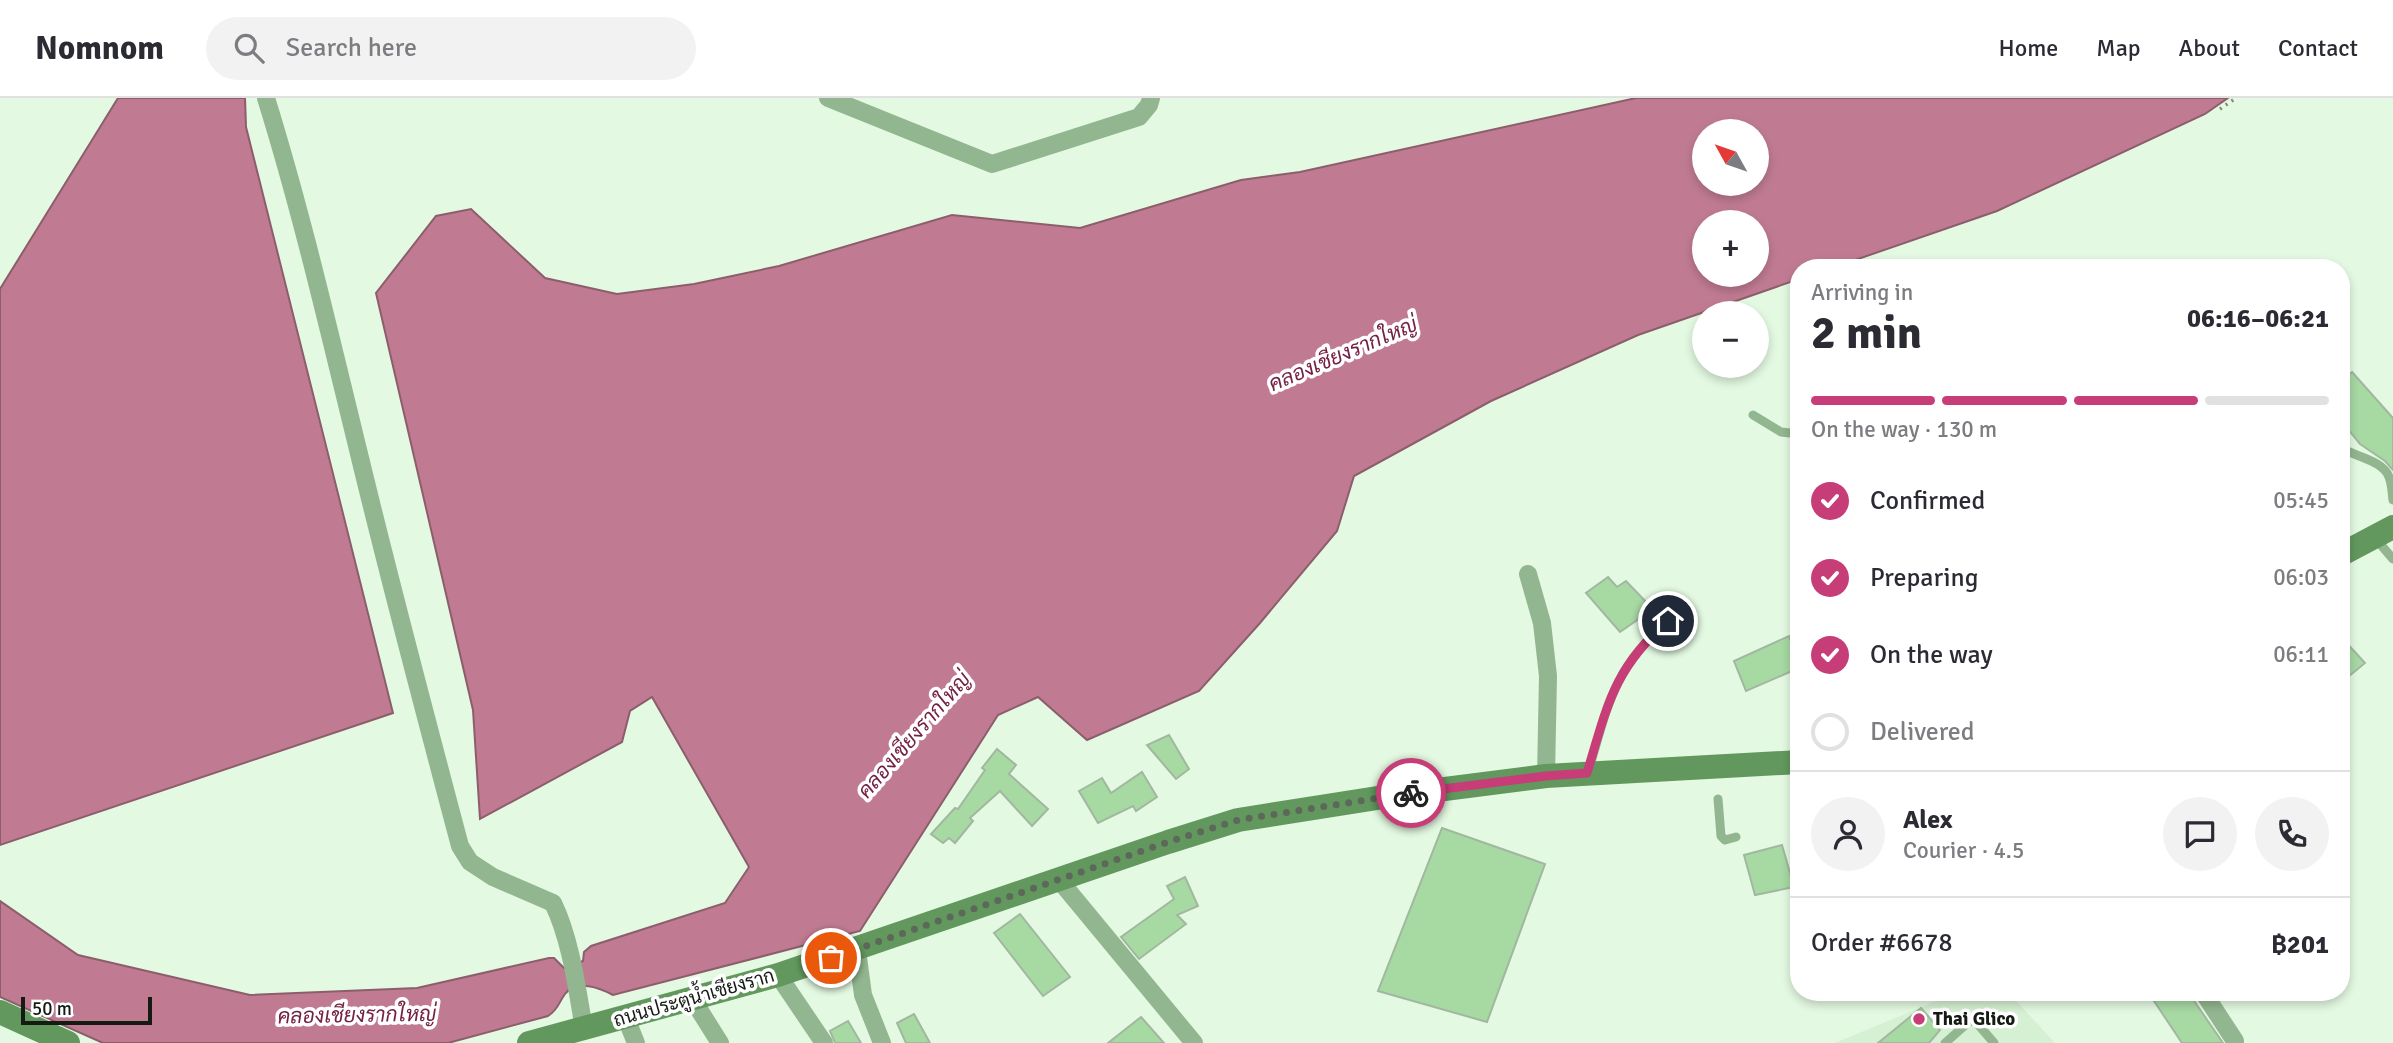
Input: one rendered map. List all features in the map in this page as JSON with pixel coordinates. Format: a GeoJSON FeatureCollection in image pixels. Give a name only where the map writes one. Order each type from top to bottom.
{"type":"FeatureCollection","features":[{"type":"Feature","properties":{"kind":"street"},"geometry":{"type":"LineString","coordinates":[[266,98],[282,148],[320,294],[413,676],[460,846],[470,862],[493,877],[553,903],[559,915],[578,990],[584,1029]]}},
{"type":"Feature","properties":{"kind":"street"},"geometry":{"type":"LineString","coordinates":[[828,98],[992,164],[1139,117],[1151,98]]}},
{"type":"Feature","properties":{"kind":"street"},"geometry":{"type":"LineString","coordinates":[[2350,550],[2383,532]]}},
{"type":"Feature","properties":{"kind":"street"},"geometry":{"type":"LineString","coordinates":[[1528,574],[1542,623],[1548,676],[1546,776]]}},
{"type":"Feature","properties":{"kind":"street","name":"ถนนประตูน้ำเชียงราก"},"geometry":{"type":"LineString","coordinates":[[538,1042],[693,1000],[857,950],[1238,820],[1390,796],[1546,776],[1716,771],[1790,763]]}},
{"type":"Feature","properties":{"kind":"street"},"geometry":{"type":"LineString","coordinates":[[1060,881],[1194,1043]]}},
{"type":"Feature","properties":{"kind":"street"},"geometry":{"type":"LineString","coordinates":[[857,950],[863,995],[882,1043]]}},
{"type":"Feature","properties":{"kind":"street"},"geometry":{"type":"LineString","coordinates":[[778,975],[824,1043]]}},
{"type":"Feature","properties":{"kind":"street"},"geometry":{"type":"LineString","coordinates":[[693,1000],[720,1043]]}},
{"type":"Feature","properties":{"kind":"street"},"geometry":{"type":"LineString","coordinates":[[2209,1001],[2235,1041]]}},
{"type":"Feature","properties":{"kind":"street"},"geometry":{"type":"LineString","coordinates":[[0,1012],[68,1043]]}},
{"type":"Feature","properties":{"kind":"street"},"geometry":{"type":"LineString","coordinates":[[626,1017],[636,1043]]}},
{"type":"Feature","properties":{"kind":"lane"},"geometry":{"type":"LineString","coordinates":[[1753,415],[1782,432],[1790,433]]}},
{"type":"Feature","properties":{"kind":"lane"},"geometry":{"type":"LineString","coordinates":[[2350,452],[2385,471],[2389,477],[2393,500]]}},
{"type":"Feature","properties":{"kind":"lane"},"geometry":{"type":"LineString","coordinates":[[2383,532],[2393,559]]}},
{"type":"Feature","properties":{"kind":"lane"},"geometry":{"type":"LineString","coordinates":[[1587,773],[1613,690],[1632,659],[1668,621]]}},
{"type":"Feature","properties":{"kind":"lane"},"geometry":{"type":"LineString","coordinates":[[1718,799],[1720,836],[1725,840],[1736,837]]}},
{"type":"Feature","properties":{"kind":"lane"},"geometry":{"type":"LineString","coordinates":[[1945,1043],[1971,1020],[1976,1022],[1994,1043]]}},
{"type":"Feature","properties":{"kind":"path"},"geometry":{"type":"LineString","coordinates":[[2220,109],[2236,98]]}},
{"type":"Feature","properties":{"kind":"shaded area"},"geometry":{"type":"Polygon","coordinates":[[[1936,1001],[2016,1001],[2055,1043],[1835,1043],[1936,1001]]]}},
{"type":"Feature","properties":{"kind":"water"},"geometry":{"type":"Polygon","coordinates":[[[118,98],[245,98],[246,127],[393,713],[0,845],[0,289],[118,98]]]}},
{"type":"Feature","properties":{"kind":"water","name":"คลองเชียงรากใหญ่"},"geometry":{"type":"Polygon","coordinates":[[[1636,98],[2228,98],[2205,114],[1997,211],[1858,259],[1790,259],[1790,282],[1736,301],[1692,301],[1692,316],[1638,335],[1491,401],[1354,476],[1337,531],[1199,691],[1087,740],[1038,697],[998,715],[860,931],[613,995],[595,988],[576,987],[565,994],[548,1016],[448,1043],[103,1043],[0,997],[0,901],[78,955],[250,995],[417,988],[549,958],[554,958],[564,968],[583,961],[584,952],[591,946],[725,903],[749,867],[652,697],[630,711],[622,742],[480,819],[473,710],[376,293],[436,216],[471,209],[545,278],[617,294],[694,284],[779,266],[952,215],[1080,228],[1241,180],[1300,172],[1636,98]]]}},
{"type":"Feature","properties":{"kind":"building"},"geometry":{"type":"Polygon","coordinates":[[[2352,372],[2393,418],[2393,470],[2385,461],[2360,444],[2350,432],[2352,372]]]}},
{"type":"Feature","properties":{"kind":"building"},"geometry":{"type":"Polygon","coordinates":[[[1608,577],[1617,587],[1626,581],[1653,609],[1620,632],[1586,593],[1608,577]]]}},
{"type":"Feature","properties":{"kind":"building"},"geometry":{"type":"Polygon","coordinates":[[[1789,636],[1790,638],[1790,672],[1746,691],[1734,661],[1789,636]]]}},
{"type":"Feature","properties":{"kind":"building"},"geometry":{"type":"Polygon","coordinates":[[[2350,647],[2365,663],[2350,675],[2350,647]]]}},
{"type":"Feature","properties":{"kind":"building"},"geometry":{"type":"Polygon","coordinates":[[[1169,735],[1189,769],[1176,779],[1147,745],[1169,735]]]}},
{"type":"Feature","properties":{"kind":"building"},"geometry":{"type":"Polygon","coordinates":[[[997,749],[1016,765],[1009,774],[1048,809],[1032,826],[1000,791],[970,818],[973,821],[955,843],[949,838],[943,843],[931,834],[955,808],[958,809],[985,770],[982,768],[997,749]]]}},
{"type":"Feature","properties":{"kind":"building"},"geometry":{"type":"Polygon","coordinates":[[[1142,772],[1157,797],[1136,811],[1133,806],[1098,823],[1079,791],[1102,778],[1111,793],[1142,772]]]}},
{"type":"Feature","properties":{"kind":"building"},"geometry":{"type":"Polygon","coordinates":[[[1442,828],[1545,864],[1487,1022],[1378,991],[1442,828]]]}},
{"type":"Feature","properties":{"kind":"building"},"geometry":{"type":"Polygon","coordinates":[[[1782,845],[1790,873],[1790,888],[1755,895],[1744,855],[1782,845]]]}},
{"type":"Feature","properties":{"kind":"building"},"geometry":{"type":"Polygon","coordinates":[[[1185,877],[1198,906],[1177,915],[1186,924],[1139,959],[1121,937],[1174,899],[1167,886],[1185,877]]]}},
{"type":"Feature","properties":{"kind":"building"},"geometry":{"type":"Polygon","coordinates":[[[1020,914],[1070,977],[1043,996],[994,933],[1020,914]]]}},
{"type":"Feature","properties":{"kind":"building"},"geometry":{"type":"Polygon","coordinates":[[[2154,1001],[2194,1001],[2223,1043],[2182,1043],[2154,1001]]]}},
{"type":"Feature","properties":{"kind":"building","name":"Thai Glico"},"geometry":{"type":"Polygon","coordinates":[[[1921,1008],[1940,1030],[1929,1043],[1878,1043],[1921,1008]]]}},
{"type":"Feature","properties":{"kind":"building"},"geometry":{"type":"Polygon","coordinates":[[[914,1014],[930,1043],[906,1043],[897,1023],[914,1014]]]}},
{"type":"Feature","properties":{"kind":"building"},"geometry":{"type":"Polygon","coordinates":[[[1141,1017],[1164,1043],[1108,1043],[1141,1017]]]}},
{"type":"Feature","properties":{"kind":"building"},"geometry":{"type":"Polygon","coordinates":[[[848,1021],[861,1043],[835,1043],[830,1031],[848,1021]]]}},
{"type":"Feature","properties":{"kind":"way so far"},"geometry":{"type":"LineString","coordinates":[[831,958],[1238,820],[1411,793]]}},
{"type":"Feature","properties":{"kind":"place","name":"Thai Glico"},"geometry":{"type":"Point","coordinates":[1919,1019]}},
{"type":"Feature","properties":{"kind":"route"},"geometry":{"type":"LineString","coordinates":[[1411,793],[1587,773],[1613,690],[1626,666],[1650,637],[1668,621]]}}]}
